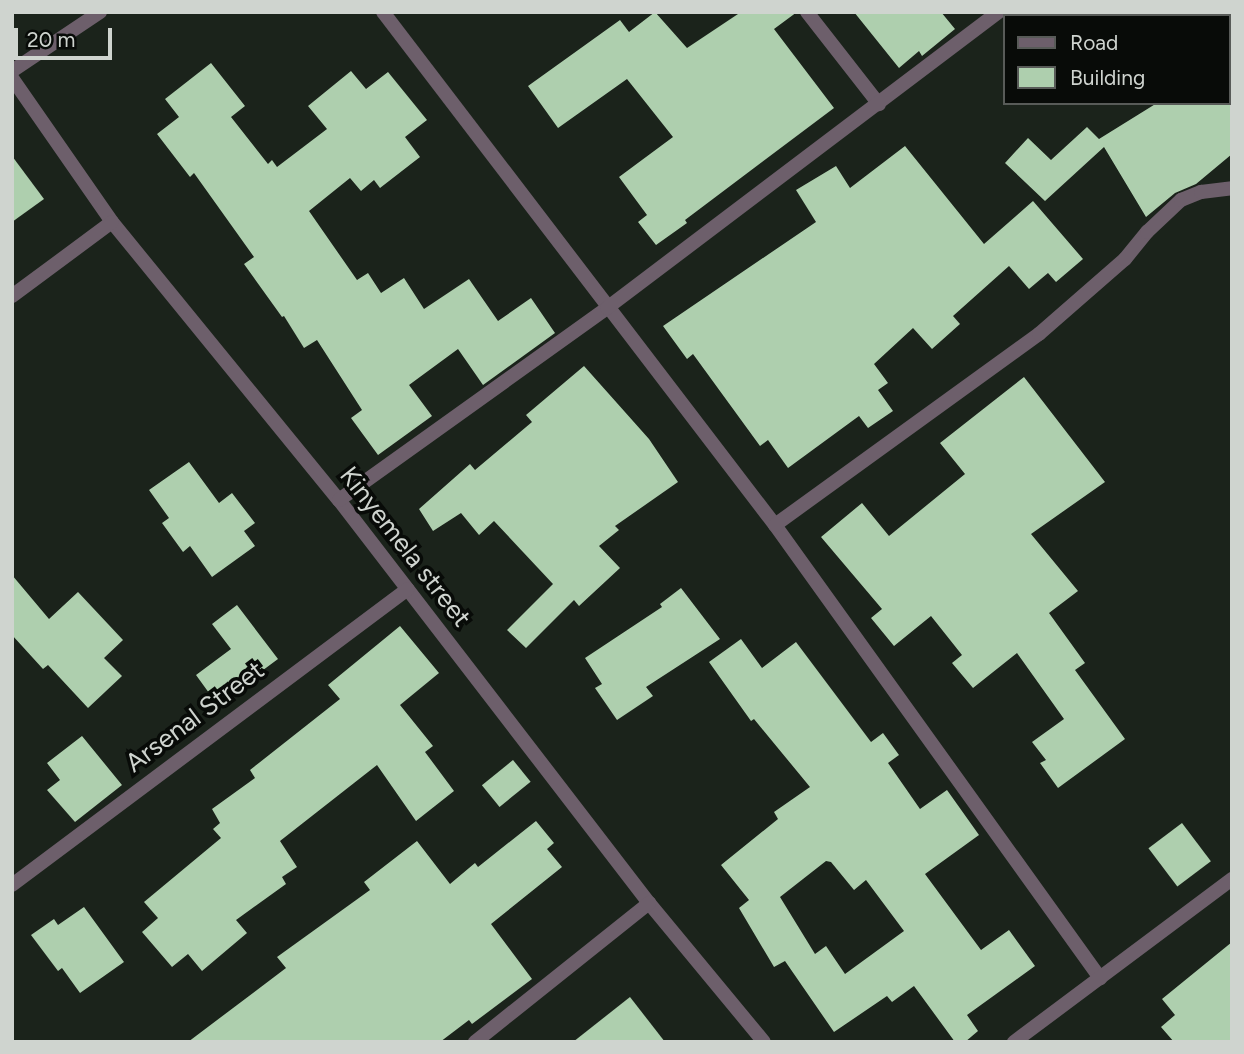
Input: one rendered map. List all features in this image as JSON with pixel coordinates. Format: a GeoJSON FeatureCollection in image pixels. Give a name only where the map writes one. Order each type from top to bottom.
{"type":"FeatureCollection","features":[{"type":"Feature","properties":{"kind":"street"},"geometry":{"type":"LineString","coordinates":[[12,71],[100,12]]}},
{"type":"Feature","properties":{"kind":"street"},"geometry":{"type":"LineString","coordinates":[[383,12],[775,525],[1100,978]]}},
{"type":"Feature","properties":{"kind":"street"},"geometry":{"type":"LineString","coordinates":[[807,12],[879,104]]}},
{"type":"Feature","properties":{"kind":"street"},"geometry":{"type":"LineString","coordinates":[[340,500],[607,308],[999,12]]}},
{"type":"Feature","properties":{"kind":"street","name":"Kinyemela street"},"geometry":{"type":"LineString","coordinates":[[12,78],[112,222],[340,500],[649,903],[764,1042]]}},
{"type":"Feature","properties":{"kind":"street"},"geometry":{"type":"LineString","coordinates":[[775,525],[1039,334],[1125,259],[1147,232],[1181,201],[1200,192],[1232,188]]}},
{"type":"Feature","properties":{"kind":"street"},"geometry":{"type":"LineString","coordinates":[[12,296],[112,222]]}},
{"type":"Feature","properties":{"kind":"street","name":"Arsenal Street"},"geometry":{"type":"LineString","coordinates":[[12,885],[407,589]]}},
{"type":"Feature","properties":{"kind":"street"},"geometry":{"type":"LineString","coordinates":[[1014,1042],[1232,879]]}},
{"type":"Feature","properties":{"kind":"street"},"geometry":{"type":"LineString","coordinates":[[475,1042],[649,903]]}},
{"type":"Feature","properties":{"kind":"building"},"geometry":{"type":"Polygon","coordinates":[[[655,12],[687,48],[741,12],[797,12],[774,29],[834,108],[685,220],[687,223],[656,245],[638,222],[647,215],[619,177],[673,137],[627,79],[558,128],[528,86],[620,20],[629,32],[655,12]]]}},
{"type":"Feature","properties":{"kind":"building"},"geometry":{"type":"Polygon","coordinates":[[[854,12],[941,12],[955,29],[922,56],[919,51],[899,68],[854,12]]]}},
{"type":"Feature","properties":{"kind":"building"},"geometry":{"type":"Polygon","coordinates":[[[211,63],[245,106],[231,117],[268,164],[272,160],[277,167],[327,129],[308,106],[351,71],[366,89],[388,72],[427,120],[405,137],[420,157],[380,188],[374,180],[361,191],[350,178],[309,211],[357,280],[368,273],[381,293],[404,278],[424,309],[469,279],[498,321],[531,298],[555,333],[483,385],[458,349],[409,385],[432,416],[378,455],[351,418],[362,410],[317,340],[304,348],[284,316],[282,317],[244,264],[254,257],[194,173],[190,177],[157,134],[179,117],[165,99],[211,63]]]}},
{"type":"Feature","properties":{"kind":"building"},"geometry":{"type":"Polygon","coordinates":[[[1232,103],[1232,154],[1196,184],[1175,193],[1146,217],[1104,147],[1045,201],[1005,163],[1028,138],[1051,160],[1087,127],[1099,139],[1154,105],[1232,103]]]}},
{"type":"Feature","properties":{"kind":"building"},"geometry":{"type":"Polygon","coordinates":[[[905,146],[984,244],[1033,201],[1083,259],[1056,282],[1048,273],[1029,289],[1009,266],[953,316],[960,324],[932,349],[913,328],[874,364],[888,383],[878,390],[893,411],[868,428],[859,416],[788,468],[768,440],[760,446],[693,354],[687,359],[663,326],[816,222],[796,190],[836,166],[850,188],[905,146]]]}},
{"type":"Feature","properties":{"kind":"building"},"geometry":{"type":"Polygon","coordinates":[[[12,156],[44,199],[12,222],[12,156]]]}},
{"type":"Feature","properties":{"kind":"building"},"geometry":{"type":"Polygon","coordinates":[[[584,366],[649,439],[678,482],[615,526],[619,530],[599,546],[620,568],[579,606],[574,600],[526,648],[507,630],[553,584],[494,521],[479,535],[461,513],[433,531],[419,509],[470,464],[475,470],[532,422],[526,415],[584,366]]]}},
{"type":"Feature","properties":{"kind":"building"},"geometry":{"type":"Polygon","coordinates":[[[1024,377],[1105,482],[1031,534],[1078,591],[1049,613],[1085,663],[1075,670],[1125,739],[1058,788],[1040,763],[1046,760],[1032,742],[1064,719],[1017,653],[973,688],[952,663],[962,655],[931,616],[894,646],[871,618],[882,609],[821,537],[862,503],[889,536],[965,474],[940,443],[1024,377]]]}},
{"type":"Feature","properties":{"kind":"building"},"geometry":{"type":"Polygon","coordinates":[[[189,462],[219,503],[232,493],[255,523],[244,531],[255,546],[212,577],[190,546],[183,552],[162,523],[169,518],[149,490],[189,462]]]}},
{"type":"Feature","properties":{"kind":"building"},"geometry":{"type":"Polygon","coordinates":[[[12,575],[49,619],[78,592],[123,640],[104,658],[122,676],[88,708],[48,665],[43,669],[12,635],[12,575]]]}},
{"type":"Feature","properties":{"kind":"building"},"geometry":{"type":"Polygon","coordinates":[[[681,588],[720,639],[646,687],[653,696],[617,720],[595,688],[602,684],[585,658],[662,607],[660,604],[681,588]]]}},
{"type":"Feature","properties":{"kind":"building"},"geometry":{"type":"Polygon","coordinates":[[[237,605],[278,659],[217,704],[196,675],[231,649],[212,624],[237,605]]]}},
{"type":"Feature","properties":{"kind":"building"},"geometry":{"type":"Polygon","coordinates":[[[400,626],[439,673],[400,705],[433,746],[425,752],[454,791],[416,821],[377,765],[280,841],[297,867],[282,877],[286,884],[236,920],[247,933],[202,971],[188,954],[172,967],[142,932],[158,918],[144,902],[221,838],[213,829],[220,823],[212,809],[255,778],[250,770],[340,699],[328,685],[400,626]]]}},
{"type":"Feature","properties":{"kind":"building"},"geometry":{"type":"Polygon","coordinates":[[[741,639],[762,668],[796,642],[871,742],[883,733],[899,755],[888,763],[920,809],[947,790],[979,835],[925,874],[981,950],[1009,930],[1035,966],[967,1015],[978,1031],[965,1042],[955,1042],[914,986],[892,1002],[887,996],[834,1032],[785,961],[774,967],[739,908],[749,900],[721,865],[778,819],[774,812],[810,787],[754,719],[751,721],[709,662],[741,639]],[[826,861],[780,897],[815,954],[826,946],[845,974],[904,931],[866,880],[854,890],[831,862],[826,861]]]}},
{"type":"Feature","properties":{"kind":"building"},"geometry":{"type":"Polygon","coordinates":[[[82,736],[122,785],[75,822],[47,790],[60,780],[47,763],[82,736]]]}},
{"type":"Feature","properties":{"kind":"building"},"geometry":{"type":"Polygon","coordinates":[[[513,760],[531,782],[500,807],[482,785],[513,760]]]}},
{"type":"Feature","properties":{"kind":"building"},"geometry":{"type":"Polygon","coordinates":[[[536,821],[554,843],[547,849],[562,867],[491,924],[532,979],[472,1024],[469,1020],[440,1042],[188,1042],[286,968],[277,957],[370,890],[364,882],[417,841],[450,884],[475,863],[478,867],[536,821]]]}},
{"type":"Feature","properties":{"kind":"building"},"geometry":{"type":"Polygon","coordinates":[[[1182,823],[1211,861],[1177,887],[1148,848],[1182,823]]]}},
{"type":"Feature","properties":{"kind":"building"},"geometry":{"type":"Polygon","coordinates":[[[84,907],[124,962],[80,993],[62,968],[58,971],[31,935],[54,919],[58,925],[84,907]]]}},
{"type":"Feature","properties":{"kind":"building"},"geometry":{"type":"Polygon","coordinates":[[[1232,942],[1232,1042],[1174,1042],[1161,1027],[1175,1015],[1162,999],[1232,942]]]}},
{"type":"Feature","properties":{"kind":"building"},"geometry":{"type":"Polygon","coordinates":[[[630,997],[665,1042],[573,1042],[630,997]]]}}]}
